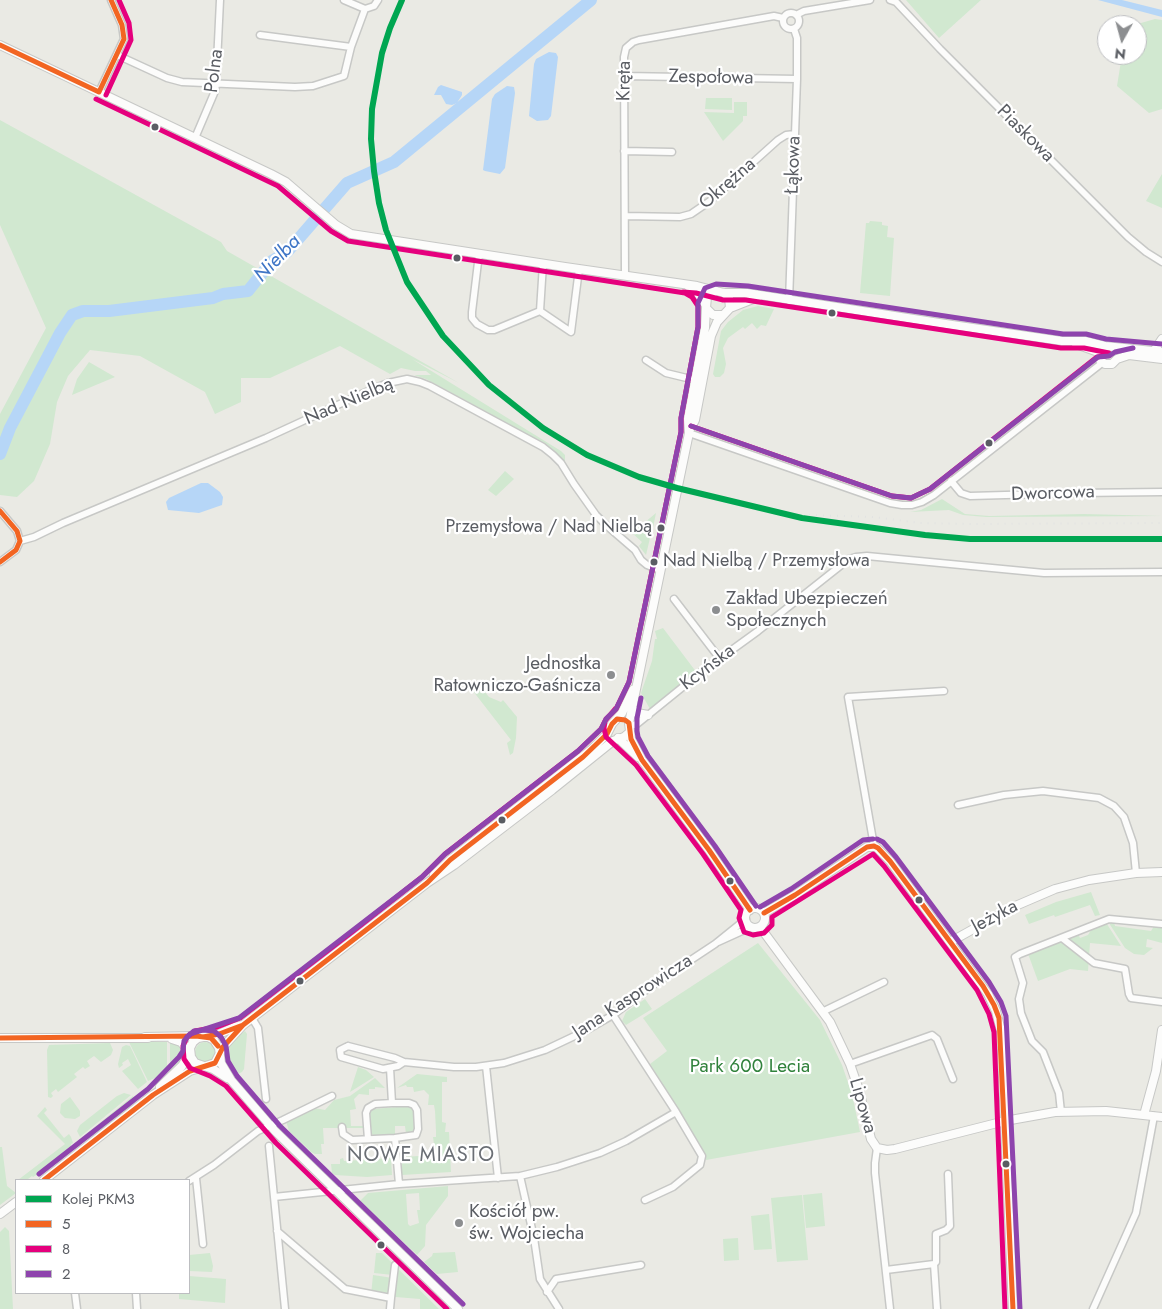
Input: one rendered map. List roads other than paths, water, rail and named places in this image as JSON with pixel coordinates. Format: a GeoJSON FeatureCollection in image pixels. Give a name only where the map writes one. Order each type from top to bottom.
{"type":"FeatureCollection","features":[{"type":"Feature","properties":{"kind":"street"},"geometry":{"type":"LineString","coordinates":[[99,92],[123,42],[124,33],[111,0]]}},
{"type":"Feature","properties":{"kind":"street","name":"Polna"},"geometry":{"type":"LineString","coordinates":[[195,138],[215,91],[220,0]]}},
{"type":"Feature","properties":{"kind":"street"},"geometry":{"type":"LineString","coordinates":[[344,0],[366,9],[374,6],[378,0]]}},
{"type":"Feature","properties":{"kind":"street"},"geometry":{"type":"LineString","coordinates":[[796,15],[798,22],[794,29],[786,28],[783,24],[783,18],[789,13],[796,15],[804,11],[870,0]]}},
{"type":"Feature","properties":{"kind":"street","name":"Piaskowa"},"geometry":{"type":"LineString","coordinates":[[894,1],[1128,237],[1162,262]]}},
{"type":"Feature","properties":{"kind":"street"},"geometry":{"type":"LineString","coordinates":[[117,55],[172,80],[216,84],[313,86],[344,76],[350,47],[366,9]]}},
{"type":"Feature","properties":{"kind":"street","name":"Kręta"},"geometry":{"type":"LineString","coordinates":[[625,276],[624,76],[625,52],[628,45],[632,42],[774,16],[783,18]]}},
{"type":"Feature","properties":{"kind":"street","name":"Łąkowa"},"geometry":{"type":"LineString","coordinates":[[789,301],[798,80],[797,38],[794,29]]}},
{"type":"Feature","properties":{"kind":"street"},"geometry":{"type":"LineString","coordinates":[[260,35],[350,47]]}},
{"type":"Feature","properties":{"kind":"street"},"geometry":{"type":"LineString","coordinates":[[0,45],[282,180],[342,229],[351,234],[696,286],[720,292],[747,293],[789,301],[1062,341],[1085,346],[1098,352]]}},
{"type":"Feature","properties":{"kind":"street","name":"Zespołowa"},"geometry":{"type":"LineString","coordinates":[[624,76],[798,80]]}},
{"type":"Feature","properties":{"kind":"street","name":"Okrężna"},"geometry":{"type":"LineString","coordinates":[[624,216],[680,217],[691,214],[710,201],[778,140],[786,135],[796,134]]}},
{"type":"Feature","properties":{"kind":"street"},"geometry":{"type":"LineString","coordinates":[[624,151],[672,152]]}},
{"type":"Feature","properties":{"kind":"street"},"geometry":{"type":"LineString","coordinates":[[479,254],[472,312],[472,318],[477,324],[488,330],[494,330],[540,311]]}},
{"type":"Feature","properties":{"kind":"street"},"geometry":{"type":"LineString","coordinates":[[540,311],[543,264]]}},
{"type":"Feature","properties":{"kind":"street"},"geometry":{"type":"LineString","coordinates":[[540,311],[571,332],[579,269]]}},
{"type":"Feature","properties":{"kind":"street"},"geometry":{"type":"LineString","coordinates":[[688,286],[697,292],[713,315],[723,315]]}},
{"type":"Feature","properties":{"kind":"street"},"geometry":{"type":"LineString","coordinates":[[720,292],[707,297],[705,328],[688,419],[688,433],[631,707],[629,727],[631,739],[642,760],[709,850],[750,910]]}},
{"type":"Feature","properties":{"kind":"street"},"geometry":{"type":"LineString","coordinates":[[720,292],[729,298],[730,308]]}},
{"type":"Feature","properties":{"kind":"street"},"geometry":{"type":"LineString","coordinates":[[688,433],[695,420],[711,336],[715,326],[730,308],[759,296]]}},
{"type":"Feature","properties":{"kind":"street"},"geometry":{"type":"LineString","coordinates":[[1062,341],[1085,341],[1158,352],[1162,339]]}},
{"type":"Feature","properties":{"kind":"street"},"geometry":{"type":"LineString","coordinates":[[1102,363],[1098,358],[1098,352],[1100,349],[1109,346]]}},
{"type":"Feature","properties":{"kind":"street"},"geometry":{"type":"LineString","coordinates":[[1109,346],[1118,353],[1117,359]]}},
{"type":"Feature","properties":{"kind":"street"},"geometry":{"type":"LineString","coordinates":[[688,433],[896,504],[907,506],[922,502],[934,495],[1102,363],[1112,364],[1117,359],[1129,355],[1162,359]]}},
{"type":"Feature","properties":{"kind":"street"},"geometry":{"type":"LineString","coordinates":[[646,360],[666,373],[695,380]]}},
{"type":"Feature","properties":{"kind":"street","name":"Nad Nielbą"},"geometry":{"type":"LineString","coordinates":[[0,562],[16,550],[20,541],[34,537],[266,438],[374,388],[407,379],[430,386],[553,454],[596,515],[636,550],[641,560],[647,565],[660,570]]}},
{"type":"Feature","properties":{"kind":"street","name":"Dworcowa"},"geometry":{"type":"LineString","coordinates":[[951,482],[961,494],[970,496],[1162,492]]}},
{"type":"Feature","properties":{"kind":"street"},"geometry":{"type":"LineString","coordinates":[[0,511],[17,531],[20,541]]}},
{"type":"Feature","properties":{"kind":"street","name":"Kcyńska"},"geometry":{"type":"LineString","coordinates":[[629,727],[637,724],[849,559],[858,556],[1036,572],[1162,572]]}},
{"type":"Feature","properties":{"kind":"street"},"geometry":{"type":"LineString","coordinates":[[674,599],[720,659]]}},
{"type":"Feature","properties":{"kind":"street"},"geometry":{"type":"LineString","coordinates":[[428,882],[450,860],[583,757],[618,719],[636,684]]}},
{"type":"Feature","properties":{"kind":"street"},"geometry":{"type":"LineString","coordinates":[[764,913],[795,896],[867,847],[874,846],[848,697],[944,691]]}},
{"type":"Feature","properties":{"kind":"street"},"geometry":{"type":"LineString","coordinates":[[631,707],[637,714],[648,715]]}},
{"type":"Feature","properties":{"kind":"street"},"geometry":{"type":"LineString","coordinates":[[618,719],[625,720],[629,727]]}},
{"type":"Feature","properties":{"kind":"street"},"geometry":{"type":"LineString","coordinates":[[45,1179],[153,1095],[190,1071],[215,1063],[223,1047],[252,1018],[428,882],[454,865],[552,790],[612,741],[624,737],[629,727]]}},
{"type":"Feature","properties":{"kind":"street"},"geometry":{"type":"LineString","coordinates":[[610,728],[614,736],[619,738],[642,760]]}},
{"type":"Feature","properties":{"kind":"street"},"geometry":{"type":"LineString","coordinates":[[958,805],[1004,795],[1043,791],[1099,798],[1114,806],[1124,818],[1133,843],[1136,873]]}},
{"type":"Feature","properties":{"kind":"street","name":"Jeżyka"},"geometry":{"type":"LineString","coordinates":[[874,846],[890,861],[950,942],[998,914],[1039,895],[1089,880],[1136,873],[1162,872]]}},
{"type":"Feature","properties":{"kind":"street"},"geometry":{"type":"LineString","coordinates":[[759,909],[764,913],[765,922],[760,927],[751,927],[746,919],[746,915],[750,910],[759,909]]}},
{"type":"Feature","properties":{"kind":"street"},"geometry":{"type":"LineString","coordinates":[[1062,1112],[1059,1093],[1043,1052],[1032,1041],[1021,1014],[1019,999],[1023,983],[1016,957],[1113,918],[1162,924]]}},
{"type":"Feature","properties":{"kind":"street","name":"Jana Kasprowicza"},"geometry":{"type":"LineString","coordinates":[[404,1062],[383,1069],[345,1058],[340,1055],[340,1050],[352,1046],[404,1062],[454,1067],[486,1066],[511,1061],[545,1050],[613,1015],[715,944],[746,919]]}},
{"type":"Feature","properties":{"kind":"street","name":"Jana Kasprowicza"},"geometry":{"type":"LineString","coordinates":[[715,944],[751,927]]}},
{"type":"Feature","properties":{"kind":"street","name":"Lipowa"},"geometry":{"type":"LineString","coordinates":[[760,927],[824,1011],[850,1064],[859,1090],[871,1139],[878,1148],[876,1173],[890,1309]]}},
{"type":"Feature","properties":{"kind":"street"},"geometry":{"type":"LineString","coordinates":[[1062,938],[1094,963],[1125,969],[1131,998],[1162,1002]]}},
{"type":"Feature","properties":{"kind":"street"},"geometry":{"type":"LineString","coordinates":[[950,942],[988,994],[998,1018],[1001,1043],[1013,1309]]}},
{"type":"Feature","properties":{"kind":"street"},"geometry":{"type":"LineString","coordinates":[[824,1011],[884,982]]}},
{"type":"Feature","properties":{"kind":"street"},"geometry":{"type":"LineString","coordinates":[[613,1015],[702,1156],[700,1165],[673,1187],[645,1200]]}},
{"type":"Feature","properties":{"kind":"street"},"geometry":{"type":"LineString","coordinates":[[252,1018],[258,1028],[266,1099]]}},
{"type":"Feature","properties":{"kind":"street"},"geometry":{"type":"LineString","coordinates":[[153,1095],[182,1066],[190,1053],[193,1042],[198,1038],[219,1034],[243,1026]]}},
{"type":"Feature","properties":{"kind":"street"},"geometry":{"type":"LineString","coordinates":[[1144,1115],[1156,1071],[1162,1030]]}},
{"type":"Feature","properties":{"kind":"street"},"geometry":{"type":"LineString","coordinates":[[850,1064],[932,1035],[937,1039],[953,1079]]}},
{"type":"Feature","properties":{"kind":"street"},"geometry":{"type":"LineString","coordinates":[[145,1038],[171,1036],[203,1037],[211,1038],[216,1042],[224,1069],[231,1080],[270,1126],[458,1309]]}},
{"type":"Feature","properties":{"kind":"street"},"geometry":{"type":"LineString","coordinates":[[0,1038],[145,1038],[176,1040],[185,1044],[195,1063],[206,1066],[231,1080]]}},
{"type":"Feature","properties":{"kind":"street"},"geometry":{"type":"LineString","coordinates":[[486,1066],[498,1178]]}},
{"type":"Feature","properties":{"kind":"street"},"geometry":{"type":"LineString","coordinates":[[390,1068],[392,1103]]}},
{"type":"Feature","properties":{"kind":"street"},"geometry":{"type":"LineString","coordinates":[[190,1181],[196,1178],[258,1130],[332,1096]]}},
{"type":"Feature","properties":{"kind":"street"},"geometry":{"type":"LineString","coordinates":[[342,1127],[346,1138],[352,1140],[395,1138],[416,1135],[418,1129],[418,1110],[409,1102],[375,1104],[368,1108],[366,1113],[368,1139]]}},
{"type":"Feature","properties":{"kind":"street"},"geometry":{"type":"LineString","coordinates":[[878,1148],[895,1149],[1005,1122],[1062,1112],[1095,1110],[1158,1116],[1136,1214],[1093,1309]]}},
{"type":"Feature","properties":{"kind":"street"},"geometry":{"type":"LineString","coordinates":[[274,1197],[399,1184],[520,1176],[557,1167],[600,1153],[626,1141],[676,1112]]}},
{"type":"Feature","properties":{"kind":"street"},"geometry":{"type":"LineString","coordinates":[[395,1138],[399,1184]]}},
{"type":"Feature","properties":{"kind":"street"},"geometry":{"type":"LineString","coordinates":[[269,1146],[285,1309]]}},
{"type":"Feature","properties":{"kind":"street"},"geometry":{"type":"LineString","coordinates":[[936,1309],[934,1264],[936,1257],[936,1234],[948,1229],[950,1226],[948,1174]]}},
{"type":"Feature","properties":{"kind":"street"},"geometry":{"type":"LineString","coordinates":[[520,1176],[534,1238],[540,1279],[559,1309]]}},
{"type":"Feature","properties":{"kind":"street"},"geometry":{"type":"LineString","coordinates":[[196,1178],[202,1244]]}},
{"type":"Feature","properties":{"kind":"street"},"geometry":{"type":"LineString","coordinates":[[0,1214],[15,1205]]}},
{"type":"Feature","properties":{"kind":"street"},"geometry":{"type":"LineString","coordinates":[[277,1232],[345,1290],[391,1298]]}},
{"type":"Feature","properties":{"kind":"street"},"geometry":{"type":"LineString","coordinates":[[886,1270],[934,1264]]}},
{"type":"Feature","properties":{"kind":"street"},"geometry":{"type":"LineString","coordinates":[[390,1309],[395,1265]]}},
{"type":"Feature","properties":{"kind":"street"},"geometry":{"type":"LineString","coordinates":[[547,1292],[556,1279],[641,1266]]}},
{"type":"Feature","properties":{"kind":"street"},"geometry":{"type":"LineString","coordinates":[[75,1294],[77,1309]]}},
{"type":"Feature","properties":{"kind":"street"},"geometry":{"type":"LineString","coordinates":[[136,1294],[137,1309]]}},
{"type":"Feature","properties":{"kind":"water"},"geometry":{"type":"Polygon","coordinates":[[[1098,0],[1122,0],[1162,10],[1162,17],[1098,0]]]}},
{"type":"Feature","properties":{"kind":"water"},"geometry":{"type":"Polygon","coordinates":[[[549,52],[556,53],[558,57],[551,116],[548,120],[537,121],[529,116],[534,64],[536,59],[549,52]]]}},
{"type":"Feature","properties":{"kind":"water"},"geometry":{"type":"Polygon","coordinates":[[[441,85],[462,92],[457,103],[452,105],[446,104],[441,95],[434,95],[441,85]]]}},
{"type":"Feature","properties":{"kind":"water"},"geometry":{"type":"Polygon","coordinates":[[[507,86],[514,87],[515,93],[505,168],[500,174],[483,170],[492,99],[495,94],[507,86]]]}},
{"type":"Feature","properties":{"kind":"water"},"geometry":{"type":"Polygon","coordinates":[[[201,483],[208,483],[220,492],[223,497],[222,505],[199,513],[168,510],[166,502],[169,498],[201,483]]]}},
{"type":"Feature","properties":{"kind":"waterway","name":"Nielba"},"geometry":{"type":"LineString","coordinates":[[0,454],[10,428],[60,333],[72,315],[83,311],[109,311],[213,298],[223,294],[248,291],[272,261],[287,252],[347,183],[394,162],[591,0]]}},
{"type":"Feature","properties":{"kind":"railway"},"geometry":{"type":"LineString","coordinates":[[809,515],[874,517],[920,523],[1162,523]]}},
{"type":"Feature","properties":{"kind":"rail line","name":"PKM3"},"geometry":{"type":"LineString","coordinates":[[402,0],[382,53],[372,109],[371,139],[374,171],[386,230],[407,282],[443,336],[489,385],[543,428],[587,455],[639,477],[802,518],[925,535],[970,539],[1162,539]]}},
{"type":"Feature","properties":{"kind":"place","name":"Przemysłowa / Nad Nielbą"},"geometry":{"type":"Point","coordinates":[661,528]}},
{"type":"Feature","properties":{"kind":"place","name":"Nad Nielbą / Przemysłowa"},"geometry":{"type":"Point","coordinates":[654,562]}},
{"type":"Feature","properties":{"kind":"place","name":"Zakład Ubezpieczeń Społecznych"},"geometry":{"type":"Point","coordinates":[716,610]}},
{"type":"Feature","properties":{"kind":"place","name":"Jednostka Ratowniczo-Gaśnicza"},"geometry":{"type":"Point","coordinates":[611,675]}},
{"type":"Feature","properties":{"kind":"place","name":"Kościół pw. św. Wojciecha"},"geometry":{"type":"Point","coordinates":[459,1223]}},
{"type":"Feature","properties":{"kind":"district","name":"NOWE MIASTO"},"geometry":{"type":"Point","coordinates":[421,1156]}},
{"type":"Feature","properties":{"kind":"park label","name":"Park 600 Lecia"},"geometry":{"type":"Point","coordinates":[750,1067]}}]}
